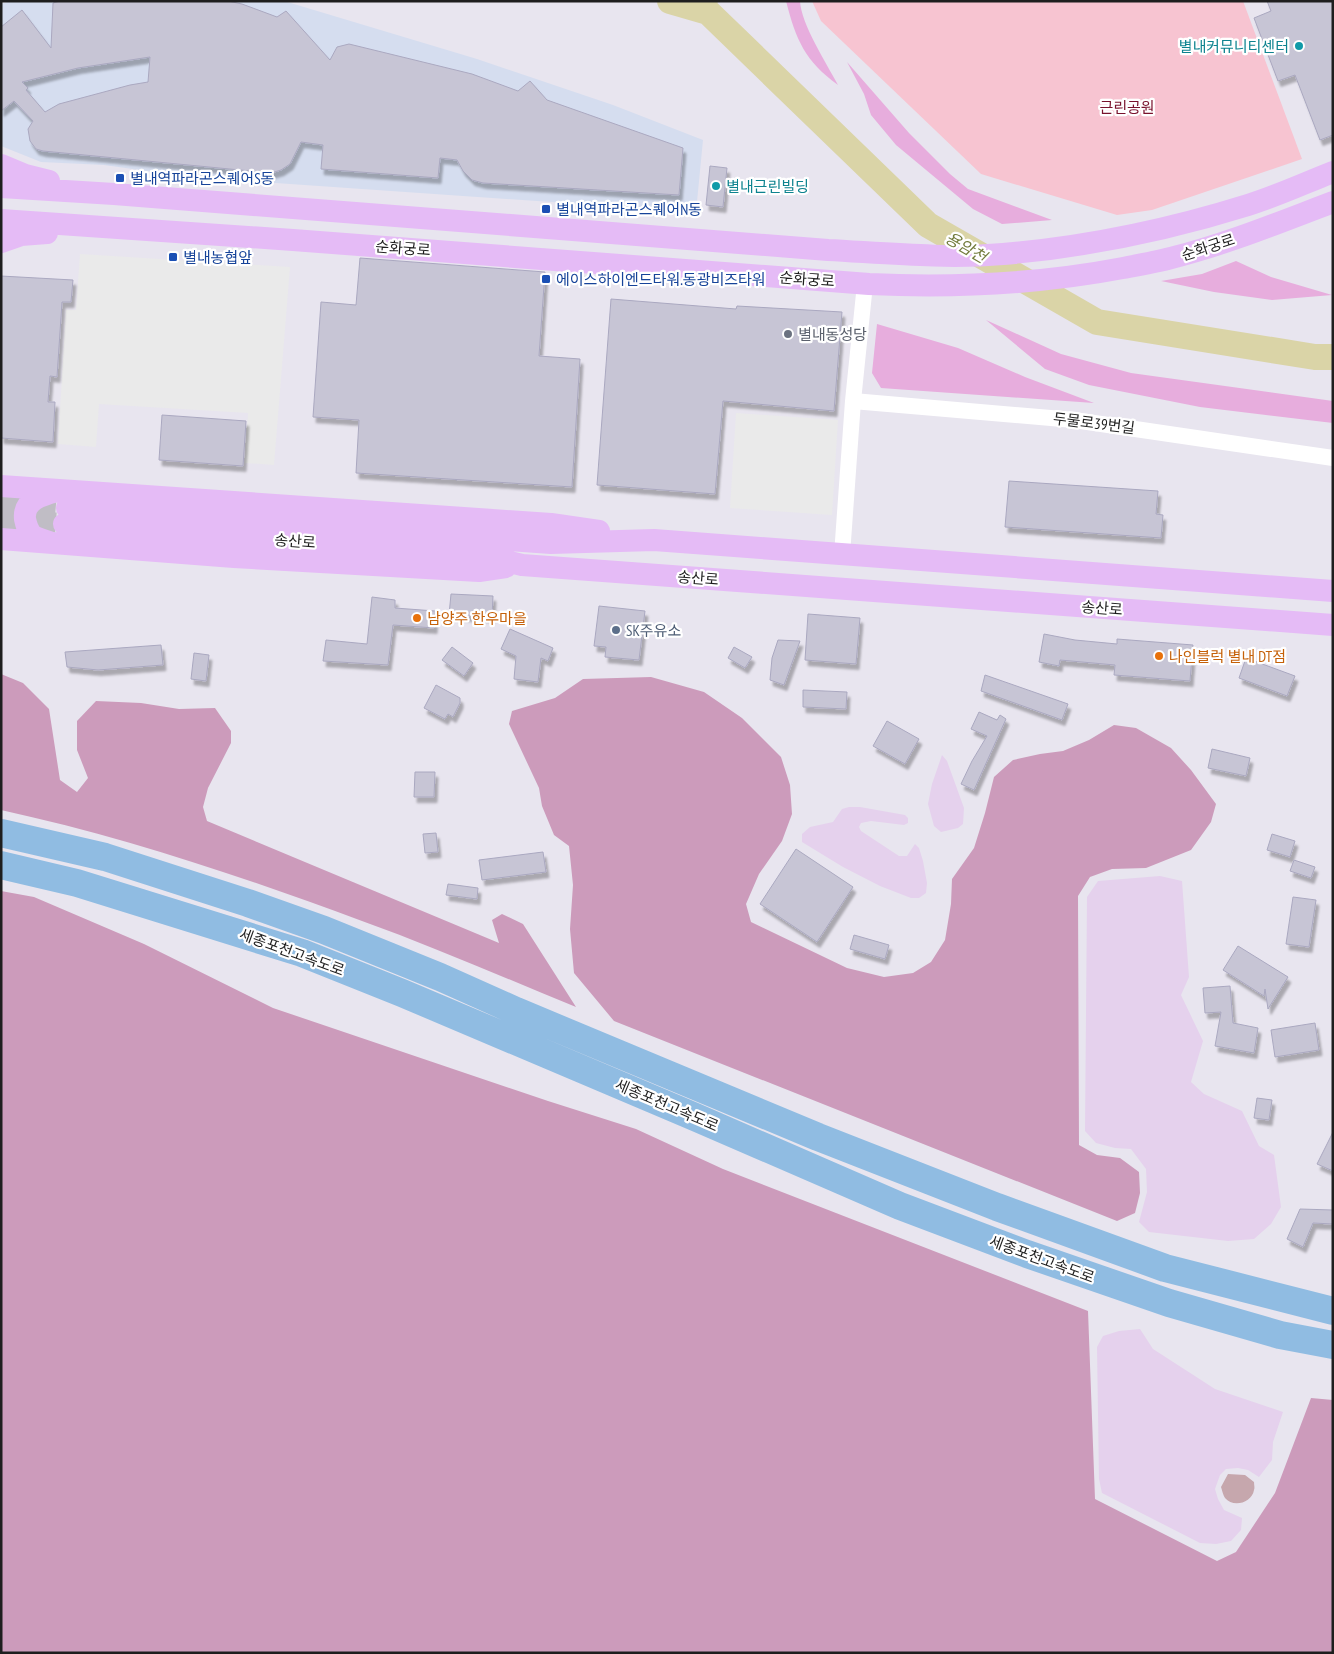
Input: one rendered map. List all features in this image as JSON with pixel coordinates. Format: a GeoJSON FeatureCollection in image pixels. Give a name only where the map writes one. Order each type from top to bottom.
{"type":"FeatureCollection","features":[{"type":"Feature","properties":{"kind":"highway","name":"세종포천고속도로"},"geometry":{"type":"LineString","coordinates":[[1,833],[105,857],[231,897],[324,930],[818,1137],[997,1207],[1165,1268],[1333,1311]]}},
{"type":"Feature","properties":{"kind":"highway","name":"세종포천고속도로"},"geometry":{"type":"LineString","coordinates":[[1,865],[77,883],[302,953],[695,1117],[900,1206],[1026,1254],[1169,1303],[1280,1336],[1333,1345]]}},
{"type":"Feature","properties":{"kind":"street"},"geometry":{"type":"LineString","coordinates":[[1,165],[25,175],[99,193]]}},
{"type":"Feature","properties":{"kind":"street","name":"순화궁로"},"geometry":{"type":"LineString","coordinates":[[1,187],[828,250],[920,255],[1001,254],[1100,242],[1181,224],[1250,205],[1333,172]]}},
{"type":"Feature","properties":{"kind":"street","name":"순화궁로"},"geometry":{"type":"LineString","coordinates":[[1,220],[293,240],[867,284],[920,286],[995,284],[1074,277],[1170,259],[1256,231],[1333,202]]}},
{"type":"Feature","properties":{"kind":"street"},"geometry":{"type":"LineString","coordinates":[[1,242],[20,235],[99,227]]}},
{"type":"Feature","properties":{"kind":"street"},"geometry":{"type":"LineString","coordinates":[[842,555],[854,401],[867,284]]}},
{"type":"Feature","properties":{"kind":"street","name":"두물로39번길"},"geometry":{"type":"LineString","coordinates":[[854,401],[1074,420],[1333,458]]}},
{"type":"Feature","properties":{"kind":"street"},"geometry":{"type":"LineString","coordinates":[[1,486],[57,505]]}},
{"type":"Feature","properties":{"kind":"street"},"geometry":{"type":"LineString","coordinates":[[1,501],[57,505],[551,524],[654,540],[1333,591]]}},
{"type":"Feature","properties":{"kind":"street"},"geometry":{"type":"LineString","coordinates":[[51,543],[31,534],[26,524],[25,513],[30,502],[57,505]]}},
{"type":"Feature","properties":{"kind":"street","name":"송산로"},"geometry":{"type":"LineString","coordinates":[[57,505],[482,555],[522,565],[1333,625]]}},
{"type":"Feature","properties":{"kind":"street"},"geometry":{"type":"LineString","coordinates":[[1,539],[234,557],[479,571],[522,565]]}},
{"type":"Feature","properties":{"kind":"shaded area"},"geometry":{"type":"Polygon","coordinates":[[[11,1],[284,1],[477,59],[613,105],[703,140],[696,212],[189,177],[104,165],[41,162],[1,146],[1,4],[11,1]]]}},
{"type":"Feature","properties":{"kind":"shaded area"},"geometry":{"type":"Polygon","coordinates":[[[786,1],[800,1],[805,21],[838,85],[817,67],[803,49],[786,1]]]}},
{"type":"Feature","properties":{"kind":"shaded area"},"geometry":{"type":"Polygon","coordinates":[[[847,62],[909,133],[950,174],[968,189],[1052,220],[1002,224],[973,209],[896,145],[871,115],[864,94],[847,62]]]}},
{"type":"Feature","properties":{"kind":"shaded area"},"geometry":{"type":"Polygon","coordinates":[[[80,254],[290,267],[274,465],[245,463],[248,413],[99,404],[96,447],[58,444],[66,310],[76,310],[80,254]]]}},
{"type":"Feature","properties":{"kind":"shaded area"},"geometry":{"type":"Polygon","coordinates":[[[1236,261],[1271,277],[1332,295],[1272,300],[1214,292],[1161,281],[1202,274],[1236,261]]]}},
{"type":"Feature","properties":{"kind":"shaded area"},"geometry":{"type":"Polygon","coordinates":[[[986,320],[1061,354],[1131,373],[1333,401],[1333,423],[1200,407],[1089,385],[1045,369],[986,320]]]}},
{"type":"Feature","properties":{"kind":"shaded area"},"geometry":{"type":"Polygon","coordinates":[[[877,324],[958,348],[1025,377],[1094,403],[881,388],[872,373],[877,324]]]}},
{"type":"Feature","properties":{"kind":"shaded area"},"geometry":{"type":"Polygon","coordinates":[[[736,413],[838,420],[832,515],[730,508],[736,413]]]}},
{"type":"Feature","properties":{"kind":"shaded area"},"geometry":{"type":"Polygon","coordinates":[[[1,674],[23,683],[49,709],[60,780],[77,792],[88,778],[77,750],[77,721],[96,701],[141,703],[179,709],[215,708],[231,731],[231,743],[208,788],[203,807],[207,821],[499,943],[492,920],[502,914],[523,924],[576,1007],[416,941],[273,889],[138,845],[1,810],[1,674]]]}},
{"type":"Feature","properties":{"kind":"shaded area"},"geometry":{"type":"Polygon","coordinates":[[[651,677],[704,692],[742,718],[781,757],[790,785],[792,814],[782,841],[759,874],[746,904],[751,922],[847,968],[884,977],[913,973],[931,962],[945,940],[951,904],[952,879],[974,848],[994,777],[1013,760],[1063,751],[1089,740],[1114,725],[1136,728],[1171,748],[1191,770],[1216,804],[1211,822],[1191,850],[1146,868],[1112,869],[1090,877],[1078,896],[1079,1145],[1097,1155],[1120,1158],[1139,1172],[1140,1193],[1135,1213],[1117,1221],[614,1021],[574,973],[570,929],[573,885],[569,846],[554,835],[542,806],[539,788],[509,724],[512,711],[555,698],[583,679],[651,677]]]}},
{"type":"Feature","properties":{"kind":"shaded area"},"geometry":{"type":"Polygon","coordinates":[[[942,755],[947,761],[964,808],[963,824],[958,828],[941,832],[934,826],[928,804],[932,784],[942,755]]]}},
{"type":"Feature","properties":{"kind":"shaded area"},"geometry":{"type":"Polygon","coordinates":[[[860,807],[905,815],[908,818],[908,823],[904,825],[871,821],[861,823],[859,827],[861,831],[899,856],[907,856],[915,844],[919,848],[923,861],[927,883],[926,893],[919,898],[911,898],[880,886],[843,867],[802,842],[802,834],[810,827],[833,822],[842,809],[860,807]]]}},
{"type":"Feature","properties":{"kind":"shaded area"},"geometry":{"type":"Polygon","coordinates":[[[1160,876],[1182,881],[1189,977],[1181,995],[1203,1041],[1191,1082],[1204,1094],[1242,1111],[1259,1146],[1274,1155],[1281,1207],[1271,1224],[1254,1239],[1228,1241],[1149,1232],[1139,1222],[1147,1192],[1146,1169],[1131,1149],[1115,1148],[1096,1143],[1085,1131],[1087,897],[1098,881],[1160,876]]]}},
{"type":"Feature","properties":{"kind":"shaded area"},"geometry":{"type":"Polygon","coordinates":[[[1,891],[34,897],[144,944],[273,1008],[636,1129],[723,1169],[1088,1311],[1095,1499],[1217,1561],[1236,1552],[1275,1493],[1311,1398],[1333,1400],[1333,1653],[1,1653],[1,891]]]}},
{"type":"Feature","properties":{"kind":"shaded area"},"geometry":{"type":"Polygon","coordinates":[[[1140,1329],[1153,1349],[1215,1389],[1283,1412],[1273,1442],[1272,1460],[1259,1477],[1248,1470],[1238,1468],[1226,1469],[1220,1475],[1215,1489],[1218,1499],[1224,1510],[1242,1518],[1241,1530],[1231,1541],[1216,1544],[1200,1543],[1102,1493],[1099,1479],[1097,1347],[1103,1336],[1119,1331],[1140,1329]]]}},
{"type":"Feature","properties":{"kind":"shaded area"},"geometry":{"type":"Polygon","coordinates":[[[1228,1474],[1245,1475],[1254,1482],[1253,1494],[1250,1498],[1242,1503],[1233,1503],[1225,1498],[1221,1487],[1228,1474]]]}},
{"type":"Feature","properties":{"kind":"green space","name":"근린공원"},"geometry":{"type":"Polygon","coordinates":[[[812,1],[1243,1],[1302,159],[1152,210],[1117,215],[981,174],[821,21],[812,1]]]}},
{"type":"Feature","properties":{"kind":"building"},"geometry":{"type":"Polygon","coordinates":[[[60,1],[228,1],[277,17],[286,11],[330,60],[337,47],[349,44],[472,74],[518,91],[530,81],[547,100],[683,148],[679,195],[483,183],[472,180],[463,171],[457,160],[440,158],[438,178],[321,169],[323,145],[301,142],[290,164],[281,170],[271,173],[36,149],[30,141],[28,129],[33,121],[14,101],[1,111],[1,27],[22,10],[51,48],[53,3],[60,1]],[[150,57],[78,68],[22,82],[28,88],[26,90],[45,112],[59,104],[148,82],[150,57]]]}},
{"type":"Feature","properties":{"kind":"building","name":"별내커뮤니티센터"},"geometry":{"type":"Polygon","coordinates":[[[1267,1],[1333,1],[1333,135],[1320,140],[1295,75],[1278,81],[1254,18],[1271,11],[1267,1]]]}},
{"type":"Feature","properties":{"kind":"building","name":"별내근린빌딩"},"geometry":{"type":"Polygon","coordinates":[[[710,166],[727,168],[723,207],[706,205],[710,166]]]}},
{"type":"Feature","properties":{"kind":"building"},"geometry":{"type":"Polygon","coordinates":[[[360,258],[545,272],[539,356],[580,359],[572,487],[356,473],[359,420],[313,417],[321,302],[356,305],[360,258]]]}},
{"type":"Feature","properties":{"kind":"building"},"geometry":{"type":"Polygon","coordinates":[[[1,276],[73,280],[71,302],[62,302],[57,377],[50,376],[48,402],[55,402],[53,442],[1,438],[1,276]]]}},
{"type":"Feature","properties":{"kind":"building"},"geometry":{"type":"Polygon","coordinates":[[[611,299],[736,309],[737,306],[842,312],[834,411],[723,401],[715,494],[597,485],[611,299]]]}},
{"type":"Feature","properties":{"kind":"building"},"geometry":{"type":"Polygon","coordinates":[[[162,415],[246,421],[243,466],[159,460],[162,415]]]}},
{"type":"Feature","properties":{"kind":"building"},"geometry":{"type":"Polygon","coordinates":[[[1009,481],[1158,491],[1156,514],[1163,515],[1161,538],[1005,527],[1009,481]]]}},
{"type":"Feature","properties":{"kind":"building"},"geometry":{"type":"Polygon","coordinates":[[[451,594],[493,596],[492,617],[449,615],[451,594]]]}},
{"type":"Feature","properties":{"kind":"building"},"geometry":{"type":"Polygon","coordinates":[[[372,597],[395,600],[395,608],[435,611],[434,628],[393,625],[388,665],[323,661],[326,640],[367,644],[372,597]]]}},
{"type":"Feature","properties":{"kind":"building"},"geometry":{"type":"Polygon","coordinates":[[[599,606],[645,611],[639,660],[605,657],[606,647],[594,646],[599,606]]]}},
{"type":"Feature","properties":{"kind":"building"},"geometry":{"type":"Polygon","coordinates":[[[808,614],[860,618],[856,664],[805,660],[808,614]]]}},
{"type":"Feature","properties":{"kind":"building"},"geometry":{"type":"Polygon","coordinates":[[[510,629],[553,648],[548,661],[541,658],[538,682],[514,679],[516,656],[501,649],[510,629]]]}},
{"type":"Feature","properties":{"kind":"building"},"geometry":{"type":"Polygon","coordinates":[[[1044,634],[1075,640],[1117,644],[1117,639],[1193,645],[1190,681],[1114,675],[1115,665],[1060,660],[1059,666],[1039,662],[1044,634]]]}},
{"type":"Feature","properties":{"kind":"building"},"geometry":{"type":"Polygon","coordinates":[[[778,640],[800,641],[784,685],[770,680],[772,658],[778,640]]]}},
{"type":"Feature","properties":{"kind":"building"},"geometry":{"type":"Polygon","coordinates":[[[161,645],[163,665],[98,670],[67,667],[65,652],[161,645]]]}},
{"type":"Feature","properties":{"kind":"building"},"geometry":{"type":"Polygon","coordinates":[[[452,647],[473,663],[464,676],[442,660],[452,647]]]}},
{"type":"Feature","properties":{"kind":"building"},"geometry":{"type":"Polygon","coordinates":[[[734,647],[752,657],[745,668],[728,658],[734,647]]]}},
{"type":"Feature","properties":{"kind":"building"},"geometry":{"type":"Polygon","coordinates":[[[194,653],[209,655],[206,681],[191,679],[194,653]]]}},
{"type":"Feature","properties":{"kind":"building"},"geometry":{"type":"Polygon","coordinates":[[[1246,658],[1295,676],[1287,696],[1239,678],[1246,658]]]}},
{"type":"Feature","properties":{"kind":"building"},"geometry":{"type":"Polygon","coordinates":[[[985,675],[1068,704],[1062,720],[981,691],[985,675]]]}},
{"type":"Feature","properties":{"kind":"building"},"geometry":{"type":"Polygon","coordinates":[[[436,685],[460,698],[460,703],[453,717],[448,714],[445,719],[424,708],[436,685]]]}},
{"type":"Feature","properties":{"kind":"building"},"geometry":{"type":"Polygon","coordinates":[[[803,690],[847,692],[846,709],[803,707],[803,690]]]}},
{"type":"Feature","properties":{"kind":"building"},"geometry":{"type":"Polygon","coordinates":[[[979,712],[997,720],[1000,715],[1006,719],[974,790],[961,784],[987,736],[971,729],[979,712]]]}},
{"type":"Feature","properties":{"kind":"building"},"geometry":{"type":"Polygon","coordinates":[[[887,721],[919,739],[905,764],[873,746],[887,721]]]}},
{"type":"Feature","properties":{"kind":"building"},"geometry":{"type":"Polygon","coordinates":[[[1212,749],[1250,758],[1246,776],[1208,768],[1212,749]]]}},
{"type":"Feature","properties":{"kind":"building"},"geometry":{"type":"Polygon","coordinates":[[[415,772],[435,772],[434,797],[414,797],[415,772]]]}},
{"type":"Feature","properties":{"kind":"building"},"geometry":{"type":"Polygon","coordinates":[[[436,833],[438,852],[425,853],[423,834],[436,833]]]}},
{"type":"Feature","properties":{"kind":"building"},"geometry":{"type":"Polygon","coordinates":[[[1272,834],[1295,841],[1290,857],[1267,850],[1272,834]]]}},
{"type":"Feature","properties":{"kind":"building"},"geometry":{"type":"Polygon","coordinates":[[[796,849],[853,887],[817,942],[760,904],[796,849]]]}},
{"type":"Feature","properties":{"kind":"building"},"geometry":{"type":"Polygon","coordinates":[[[543,852],[546,872],[482,880],[479,860],[543,852]]]}},
{"type":"Feature","properties":{"kind":"building"},"geometry":{"type":"Polygon","coordinates":[[[1294,860],[1315,867],[1311,878],[1290,871],[1294,860]]]}},
{"type":"Feature","properties":{"kind":"building"},"geometry":{"type":"Polygon","coordinates":[[[448,884],[478,888],[477,899],[446,895],[448,884]]]}},
{"type":"Feature","properties":{"kind":"building"},"geometry":{"type":"Polygon","coordinates":[[[1293,897],[1316,900],[1309,947],[1286,944],[1293,897]]]}},
{"type":"Feature","properties":{"kind":"building"},"geometry":{"type":"Polygon","coordinates":[[[854,935],[889,945],[885,959],[850,949],[854,935]]]}},
{"type":"Feature","properties":{"kind":"building"},"geometry":{"type":"Polygon","coordinates":[[[1238,946],[1288,977],[1268,1009],[1265,989],[1264,996],[1223,970],[1238,946]]]}},
{"type":"Feature","properties":{"kind":"building"},"geometry":{"type":"Polygon","coordinates":[[[1230,986],[1233,1023],[1258,1028],[1254,1053],[1215,1046],[1221,1012],[1205,1013],[1203,988],[1230,986]]]}},
{"type":"Feature","properties":{"kind":"building"},"geometry":{"type":"Polygon","coordinates":[[[1315,1023],[1319,1050],[1275,1057],[1271,1030],[1315,1023]]]}},
{"type":"Feature","properties":{"kind":"building"},"geometry":{"type":"Polygon","coordinates":[[[1257,1098],[1272,1100],[1269,1120],[1254,1118],[1257,1098]]]}},
{"type":"Feature","properties":{"kind":"building"},"geometry":{"type":"Polygon","coordinates":[[[1333,1132],[1333,1171],[1317,1164],[1333,1132]]]}},
{"type":"Feature","properties":{"kind":"building"},"geometry":{"type":"Polygon","coordinates":[[[1300,1209],[1333,1210],[1333,1224],[1313,1223],[1303,1247],[1287,1239],[1300,1209]]]}},
{"type":"Feature","properties":{"kind":"waterway","name":"용암천"},"geometry":{"type":"LineString","coordinates":[[670,1],[708,12],[928,225],[1097,322],[1315,357],[1333,357]]}},
{"type":"Feature","properties":{"kind":"waterway"},"geometry":{"type":"LineString","coordinates":[[708,12],[716,1]]}},
{"type":"Feature","properties":{"kind":"tunnel"},"geometry":{"type":"LineString","coordinates":[[1,502],[67,508]]}},
{"type":"Feature","properties":{"kind":"tunnel"},"geometry":{"type":"LineString","coordinates":[[1,519],[64,524]]}},
{"type":"Feature","properties":{"kind":"place","name":"별내커뮤니티센터"},"geometry":{"type":"Point","coordinates":[1299,46]}},
{"type":"Feature","properties":{"kind":"place","name":"별내역파라곤스퀘어S동"},"geometry":{"type":"Point","coordinates":[120,178]}},
{"type":"Feature","properties":{"kind":"place","name":"별내근린빌딩"},"geometry":{"type":"Point","coordinates":[716,186]}},
{"type":"Feature","properties":{"kind":"place","name":"별내역파라곤스퀘어N동"},"geometry":{"type":"Point","coordinates":[546,209]}},
{"type":"Feature","properties":{"kind":"place","name":"별내농협앞"},"geometry":{"type":"Point","coordinates":[173,257]}},
{"type":"Feature","properties":{"kind":"place","name":"에이스하이엔드타워.동광비즈타워"},"geometry":{"type":"Point","coordinates":[546,279]}},
{"type":"Feature","properties":{"kind":"place","name":"별내동성당"},"geometry":{"type":"Point","coordinates":[788,334]}},
{"type":"Feature","properties":{"kind":"place","name":"남양주 한우마을"},"geometry":{"type":"Point","coordinates":[417,618]}},
{"type":"Feature","properties":{"kind":"place","name":"SK주유소"},"geometry":{"type":"Point","coordinates":[616,630]}},
{"type":"Feature","properties":{"kind":"place","name":"나인블럭 별내 DT점"},"geometry":{"type":"Point","coordinates":[1159,656]}}]}
